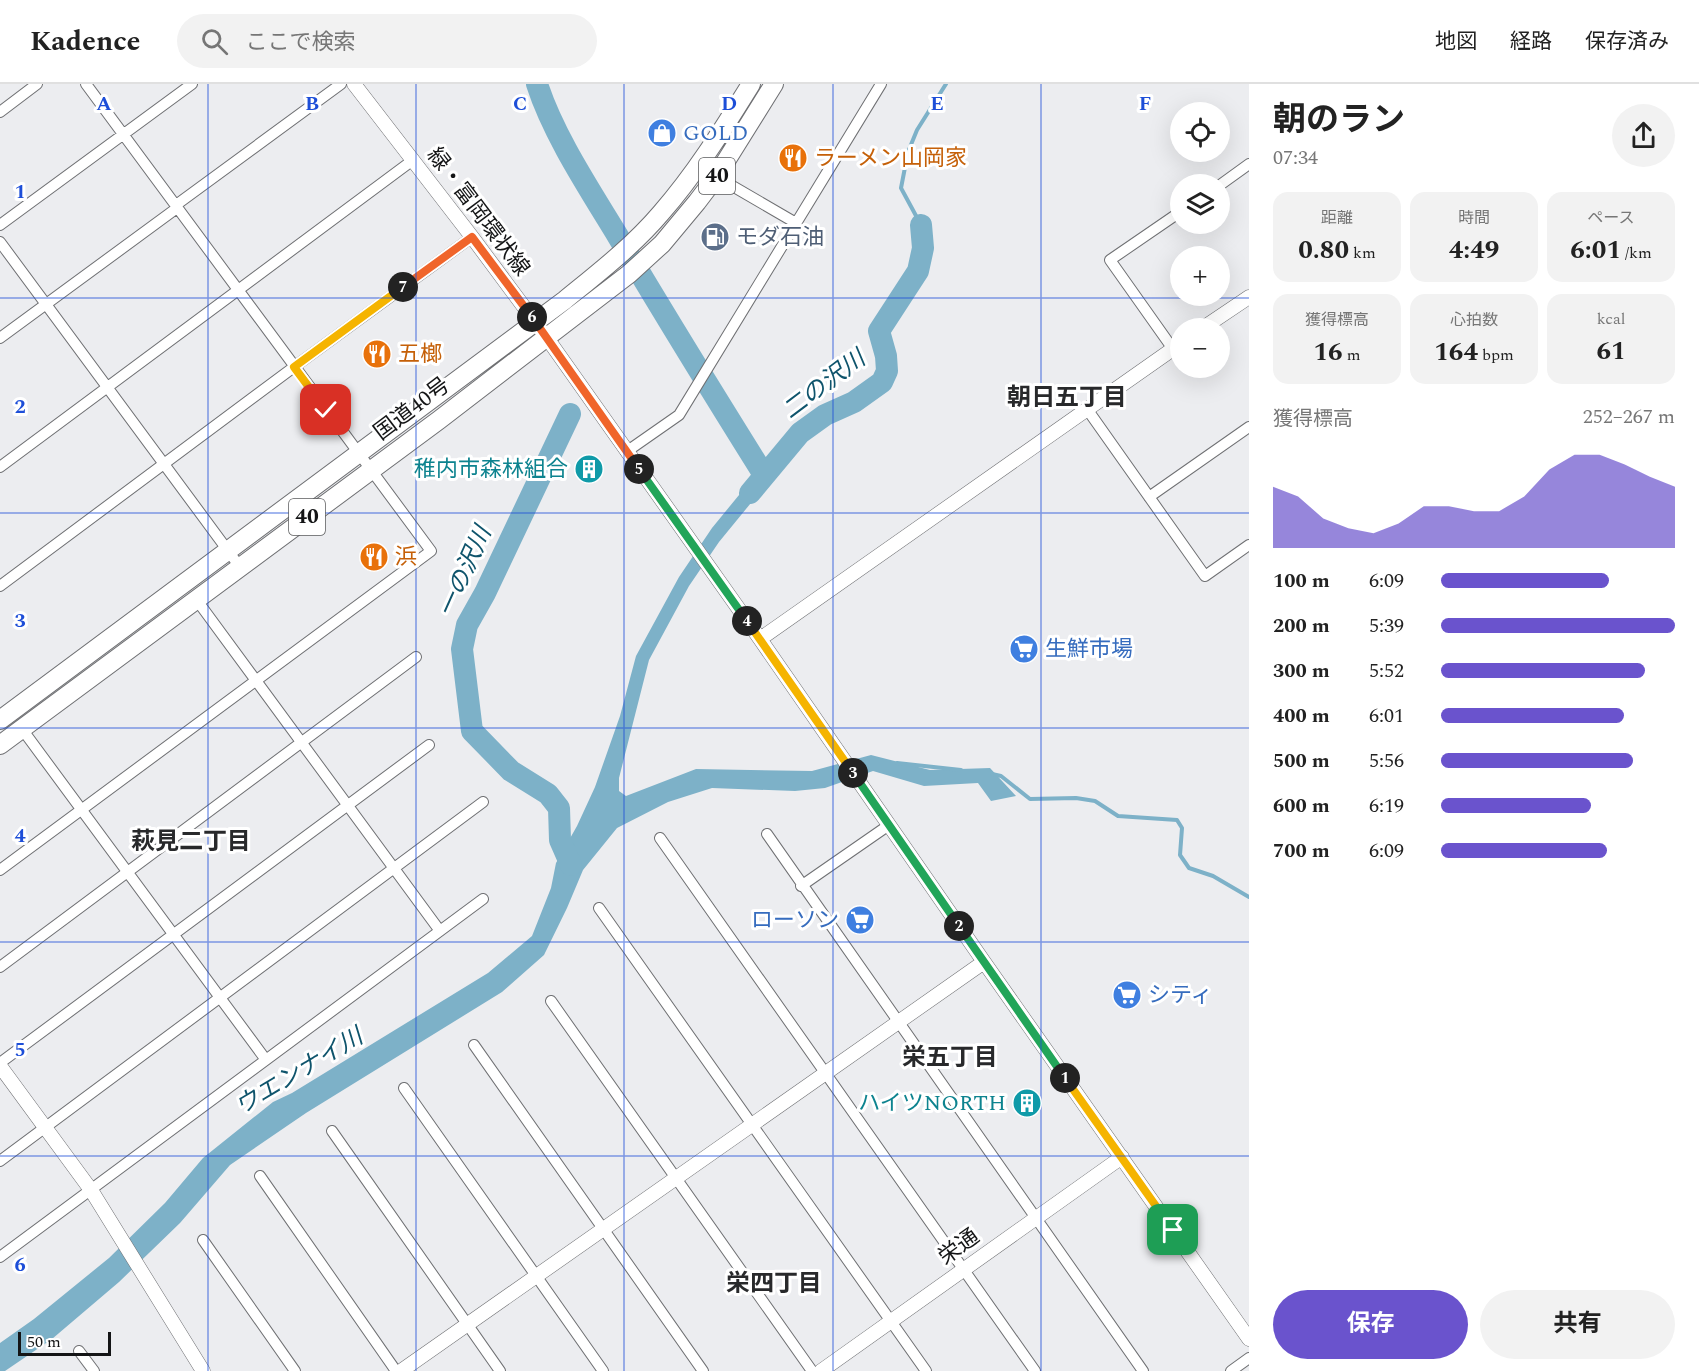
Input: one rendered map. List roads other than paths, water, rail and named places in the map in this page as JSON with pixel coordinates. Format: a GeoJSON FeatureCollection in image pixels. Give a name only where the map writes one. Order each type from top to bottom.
{"type":"FeatureCollection","features":[{"type":"Feature","properties":{"kind":"highway","name":"国道40号"},"geometry":{"type":"LineString","coordinates":[[0,720],[601,271],[659,215],[698,166],[751,84]]}},
{"type":"Feature","properties":{"kind":"highway","name":"国道40号"},"geometry":{"type":"LineString","coordinates":[[0,745],[547,338],[647,258],[681,223],[716,177],[774,84]]}},
{"type":"Feature","properties":{"kind":"street"},"geometry":{"type":"LineString","coordinates":[[0,112],[37,84]]}},
{"type":"Feature","properties":{"kind":"street"},"geometry":{"type":"LineString","coordinates":[[0,870],[430,551],[86,84]]}},
{"type":"Feature","properties":{"kind":"street"},"geometry":{"type":"LineString","coordinates":[[0,225],[192,84]]}},
{"type":"Feature","properties":{"kind":"street"},"geometry":{"type":"LineString","coordinates":[[0,338],[341,84]]}},
{"type":"Feature","properties":{"kind":"street","name":"緑・富岡環状線"},"geometry":{"type":"LineString","coordinates":[[354,84],[547,338],[1249,1338]]}},
{"type":"Feature","properties":{"kind":"street"},"geometry":{"type":"LineString","coordinates":[[626,452],[679,415],[881,84]]}},
{"type":"Feature","properties":{"kind":"street"},"geometry":{"type":"LineString","coordinates":[[0,467],[413,160]]}},
{"type":"Feature","properties":{"kind":"street"},"geometry":{"type":"LineString","coordinates":[[1230,177],[1249,164]]}},
{"type":"Feature","properties":{"kind":"street"},"geometry":{"type":"LineString","coordinates":[[698,166],[796,223]]}},
{"type":"Feature","properties":{"kind":"street"},"geometry":{"type":"LineString","coordinates":[[1170,219],[1110,260],[1170,338]]}},
{"type":"Feature","properties":{"kind":"street"},"geometry":{"type":"LineString","coordinates":[[0,586],[472,237]]}},
{"type":"Feature","properties":{"kind":"street"},"geometry":{"type":"LineString","coordinates":[[0,243],[240,567]]}},
{"type":"Feature","properties":{"kind":"street"},"geometry":{"type":"LineString","coordinates":[[1218,318],[1249,297]]}},
{"type":"Feature","properties":{"kind":"street"},"geometry":{"type":"LineString","coordinates":[[760,639],[1170,352]]}},
{"type":"Feature","properties":{"kind":"street"},"geometry":{"type":"LineString","coordinates":[[1087,410],[1205,576],[1249,545]]}},
{"type":"Feature","properties":{"kind":"street"},"geometry":{"type":"LineString","coordinates":[[1149,497],[1249,427]]}},
{"type":"Feature","properties":{"kind":"street"},"geometry":{"type":"LineString","coordinates":[[196,599],[440,931]]}},
{"type":"Feature","properties":{"kind":"street"},"geometry":{"type":"LineString","coordinates":[[0,967],[416,657]]}},
{"type":"Feature","properties":{"kind":"street"},"geometry":{"type":"LineString","coordinates":[[22,729],[266,1060]]}},
{"type":"Feature","properties":{"kind":"street"},"geometry":{"type":"LineString","coordinates":[[203,1371],[150,1287],[112,1220],[0,1064],[429,745]]}},
{"type":"Feature","properties":{"kind":"street"},"geometry":{"type":"LineString","coordinates":[[0,1161],[483,802]]}},
{"type":"Feature","properties":{"kind":"street"},"geometry":{"type":"LineString","coordinates":[[801,886],[889,825]]}},
{"type":"Feature","properties":{"kind":"street"},"geometry":{"type":"LineString","coordinates":[[767,834],[801,886],[1143,1371]]}},
{"type":"Feature","properties":{"kind":"street"},"geometry":{"type":"LineString","coordinates":[[660,838],[1035,1371]]}},
{"type":"Feature","properties":{"kind":"street"},"geometry":{"type":"LineString","coordinates":[[0,1257],[483,899]]}},
{"type":"Feature","properties":{"kind":"street"},"geometry":{"type":"LineString","coordinates":[[599,908],[926,1371]]}},
{"type":"Feature","properties":{"kind":"street"},"geometry":{"type":"LineString","coordinates":[[401,1371],[984,962]]}},
{"type":"Feature","properties":{"kind":"street"},"geometry":{"type":"LineString","coordinates":[[550,1001],[812,1371]]}},
{"type":"Feature","properties":{"kind":"street"},"geometry":{"type":"LineString","coordinates":[[474,1045],[703,1371]]}},
{"type":"Feature","properties":{"kind":"street"},"geometry":{"type":"LineString","coordinates":[[404,1088],[603,1371]]}},
{"type":"Feature","properties":{"kind":"street"},"geometry":{"type":"LineString","coordinates":[[332,1131],[500,1371]]}},
{"type":"Feature","properties":{"kind":"street","name":"栄通"},"geometry":{"type":"LineString","coordinates":[[821,1371],[1122,1157]]}},
{"type":"Feature","properties":{"kind":"street"},"geometry":{"type":"LineString","coordinates":[[260,1176],[396,1371]]}},
{"type":"Feature","properties":{"kind":"street"},"geometry":{"type":"LineString","coordinates":[[203,1240],[295,1371]]}},
{"type":"Feature","properties":{"kind":"street"},"geometry":{"type":"LineString","coordinates":[[79,1351],[94,1371]]}},
{"type":"Feature","properties":{"kind":"street"},"geometry":{"type":"LineString","coordinates":[[1231,1371],[1249,1358]]}},
{"type":"Feature","properties":{"kind":"water"},"geometry":{"type":"Polygon","coordinates":[[[766,462],[773,476],[719,542],[689,586],[649,660],[619,778],[619,791],[626,796],[696,769],[812,771],[871,755],[930,770],[990,768],[1016,796],[991,801],[978,783],[924,786],[873,771],[825,788],[795,791],[712,788],[668,802],[617,828],[583,870],[544,955],[502,992],[306,1113],[230,1165],[180,1223],[119,1282],[52,1339],[5,1371],[0,1371],[0,1343],[34,1319],[109,1258],[165,1203],[203,1158],[273,1102],[292,1093],[488,973],[532,936],[551,888],[556,863],[595,787],[620,716],[636,656],[679,577],[712,528],[766,462]]]}},
{"type":"Feature","properties":{"kind":"waterway","name":"一の沢川"},"geometry":{"type":"LineString","coordinates":[[537,84],[552,122],[583,179],[764,475]]}},
{"type":"Feature","properties":{"kind":"waterway","name":"二の沢川"},"geometry":{"type":"LineString","coordinates":[[921,225],[901,188],[908,152],[917,130],[946,84]]}},
{"type":"Feature","properties":{"kind":"waterway","name":"二の沢川"},"geometry":{"type":"LineString","coordinates":[[750,493],[800,433],[825,415],[854,402],[882,382],[887,371],[886,356],[879,331],[918,271],[923,248],[921,225]]}},
{"type":"Feature","properties":{"kind":"waterway","name":"一の沢川"},"geometry":{"type":"LineString","coordinates":[[570,414],[485,593],[467,625],[462,649],[472,731],[511,771],[548,794],[559,808],[560,840],[571,865]]}},
{"type":"Feature","properties":{"kind":"waterway","name":"ウエンナイ川"},"geometry":{"type":"LineString","coordinates":[[897,763],[961,770]]}},
{"type":"Feature","properties":{"kind":"waterway","name":"ウエンナイ川"},"geometry":{"type":"LineString","coordinates":[[992,774],[1001,776],[1030,799],[1076,798],[1095,801],[1118,816],[1177,820],[1182,828],[1180,855],[1189,868],[1213,876],[1249,897]]}},
{"type":"Feature","properties":{"kind":"place","name":"GOLD"},"geometry":{"type":"Point","coordinates":[662,133]}},
{"type":"Feature","properties":{"kind":"place","name":"ラーメン山岡家"},"geometry":{"type":"Point","coordinates":[793,158]}},
{"type":"Feature","properties":{"kind":"place","name":"モダ石油"},"geometry":{"type":"Point","coordinates":[715,237]}},
{"type":"Feature","properties":{"kind":"place","name":"五榔"},"geometry":{"type":"Point","coordinates":[377,354]}},
{"type":"Feature","properties":{"kind":"place","name":"稚内市森林組合"},"geometry":{"type":"Point","coordinates":[589,469]}},
{"type":"Feature","properties":{"kind":"place","name":"浜"},"geometry":{"type":"Point","coordinates":[374,557]}},
{"type":"Feature","properties":{"kind":"place","name":"生鮮市場"},"geometry":{"type":"Point","coordinates":[1024,649]}},
{"type":"Feature","properties":{"kind":"place","name":"ローソン"},"geometry":{"type":"Point","coordinates":[860,920]}},
{"type":"Feature","properties":{"kind":"place","name":"シティ"},"geometry":{"type":"Point","coordinates":[1127,995]}},
{"type":"Feature","properties":{"kind":"place","name":"ハイツNORTH"},"geometry":{"type":"Point","coordinates":[1027,1103]}},
{"type":"Feature","properties":{"kind":"district","name":"朝日五丁目"},"geometry":{"type":"Point","coordinates":[1067,398]}},
{"type":"Feature","properties":{"kind":"district","name":"萩見二丁目"},"geometry":{"type":"Point","coordinates":[191,842]}},
{"type":"Feature","properties":{"kind":"district","name":"栄五丁目"},"geometry":{"type":"Point","coordinates":[950,1058]}},
{"type":"Feature","properties":{"kind":"district","name":"栄四丁目"},"geometry":{"type":"Point","coordinates":[774,1284]}}]}
